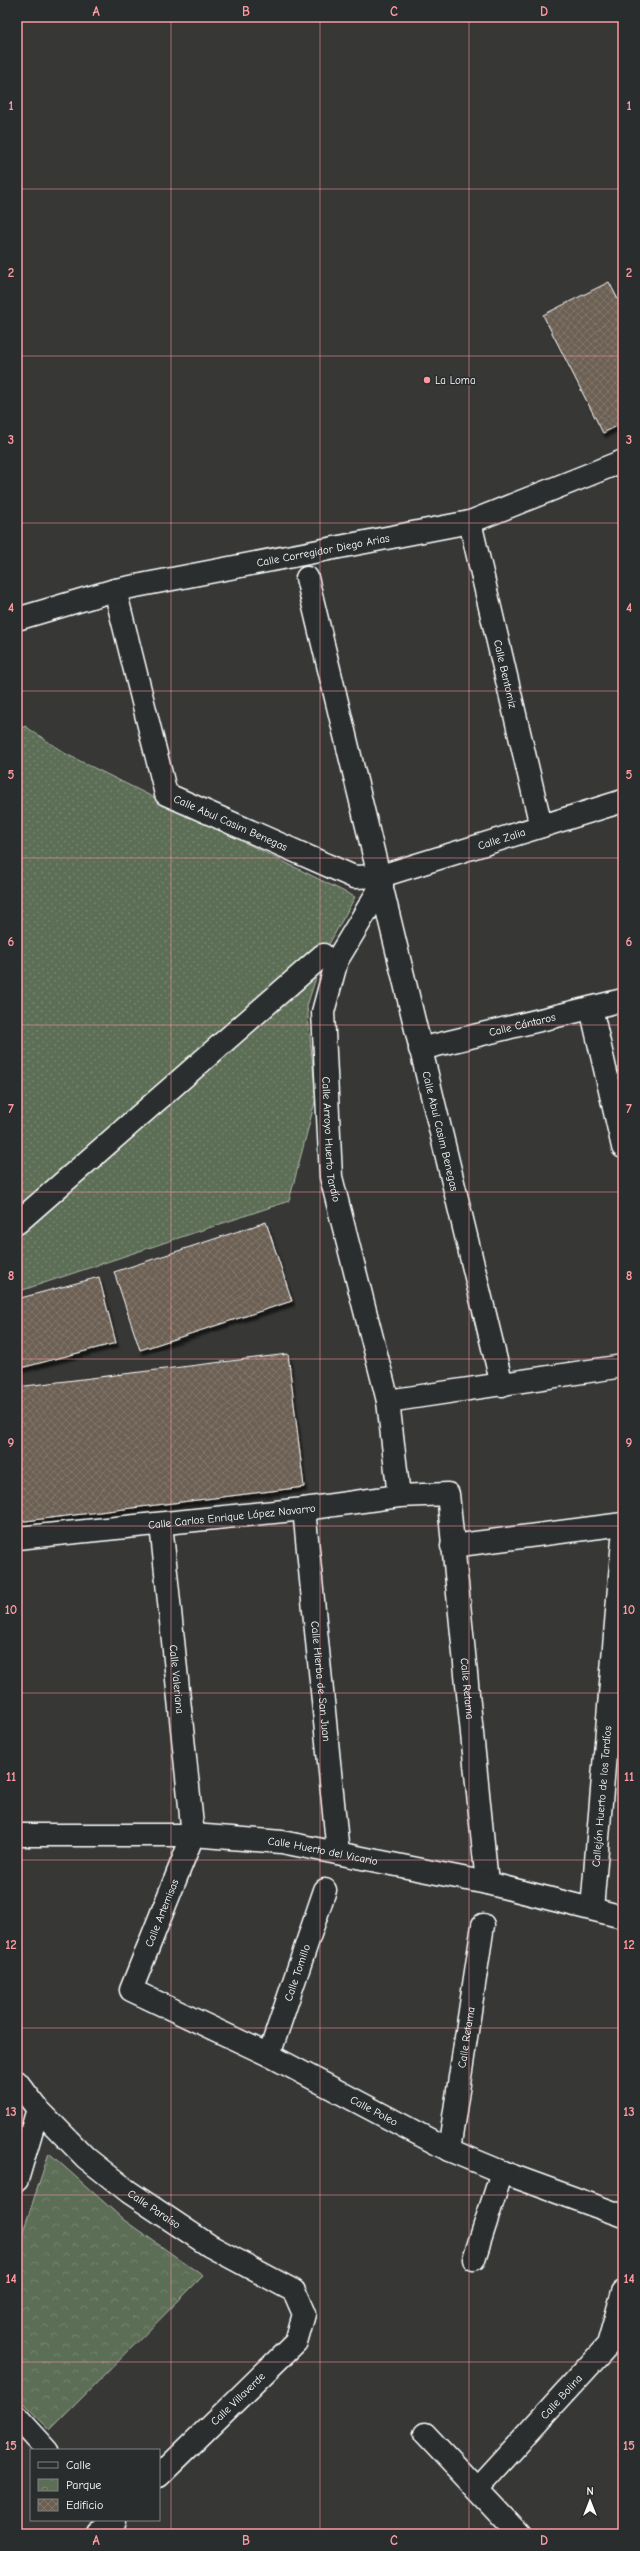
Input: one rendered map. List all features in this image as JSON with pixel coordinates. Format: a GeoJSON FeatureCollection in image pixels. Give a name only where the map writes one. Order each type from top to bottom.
{"type":"FeatureCollection","features":[{"type":"Feature","properties":{"kind":"street","name":"Calle Corregidor Diego Arias"},"geometry":{"type":"LineString","coordinates":[[17,619],[115,590],[470,522],[623,463]]}},
{"type":"Feature","properties":{"kind":"street","name":"Calle Bentomiz"},"geometry":{"type":"LineString","coordinates":[[470,522],[541,826]]}},
{"type":"Feature","properties":{"kind":"street","name":"Calle Abul Casim Benegas"},"geometry":{"type":"LineString","coordinates":[[307,578],[502,1385]]}},
{"type":"Feature","properties":{"kind":"street","name":"Calle Abul Casim Benegas"},"geometry":{"type":"LineString","coordinates":[[115,590],[166,794],[354,877],[381,881]]}},
{"type":"Feature","properties":{"kind":"street","name":"Calle Zalia"},"geometry":{"type":"LineString","coordinates":[[381,881],[541,826],[623,801]]}},
{"type":"Feature","properties":{"kind":"street","name":"Calle Arroyo Huerto Tardío"},"geometry":{"type":"LineString","coordinates":[[381,881],[337,960],[323,1012],[331,1177],[388,1401],[399,1496]]}},
{"type":"Feature","properties":{"kind":"street"},"geometry":{"type":"LineString","coordinates":[[17,1223],[322,955]]}},
{"type":"Feature","properties":{"kind":"street","name":"Calle Cántaros"},"geometry":{"type":"LineString","coordinates":[[420,1049],[623,1000]]}},
{"type":"Feature","properties":{"kind":"street"},"geometry":{"type":"LineString","coordinates":[[591,1008],[623,1147]]}},
{"type":"Feature","properties":{"kind":"street"},"geometry":{"type":"LineString","coordinates":[[388,1401],[623,1366]]}},
{"type":"Feature","properties":{"kind":"street","name":"Calle Carlos Enrique López Navarro"},"geometry":{"type":"LineString","coordinates":[[17,1538],[304,1509],[399,1496],[448,1494]]}},
{"type":"Feature","properties":{"kind":"street","name":"Calle Retama"},"geometry":{"type":"LineString","coordinates":[[448,1494],[452,1546],[487,1883]]}},
{"type":"Feature","properties":{"kind":"street","name":"Calle Hierba de San Juan"},"geometry":{"type":"LineString","coordinates":[[304,1509],[338,1853]]}},
{"type":"Feature","properties":{"kind":"street","name":"Calle Valeriana"},"geometry":{"type":"LineString","coordinates":[[161,1524],[193,1835]]}},
{"type":"Feature","properties":{"kind":"street"},"geometry":{"type":"LineString","coordinates":[[452,1546],[623,1524]]}},
{"type":"Feature","properties":{"kind":"street","name":"Callejón Huerto de los Tardíos"},"geometry":{"type":"LineString","coordinates":[[592,1909],[623,1540]]}},
{"type":"Feature","properties":{"kind":"street","name":"Calle Huerto del Vicario"},"geometry":{"type":"LineString","coordinates":[[17,1835],[193,1835],[282,1842],[487,1883],[623,1917]]}},
{"type":"Feature","properties":{"kind":"street","name":"Calle Artemisas"},"geometry":{"type":"LineString","coordinates":[[131,1990],[193,1835]]}},
{"type":"Feature","properties":{"kind":"street","name":"Calle Tomillo"},"geometry":{"type":"LineString","coordinates":[[269,2055],[326,1890]]}},
{"type":"Feature","properties":{"kind":"street","name":"Calle Retama"},"geometry":{"type":"LineString","coordinates":[[449,2150],[483,1925]]}},
{"type":"Feature","properties":{"kind":"street","name":"Calle Poleo"},"geometry":{"type":"LineString","coordinates":[[131,1990],[269,2055],[449,2150],[502,2172],[623,2216]]}},
{"type":"Feature","properties":{"kind":"street","name":"Calle Paraíso"},"geometry":{"type":"LineString","coordinates":[[17,2082],[38,2109],[86,2158],[129,2192],[210,2246],[294,2291],[304,2314]]}},
{"type":"Feature","properties":{"kind":"street"},"geometry":{"type":"LineString","coordinates":[[17,2180],[38,2109]]}},
{"type":"Feature","properties":{"kind":"street"},"geometry":{"type":"LineString","coordinates":[[474,2259],[502,2172]]}},
{"type":"Feature","properties":{"kind":"street","name":"Calle Bolina"},"geometry":{"type":"LineString","coordinates":[[477,2489],[608,2345],[623,2292]]}},
{"type":"Feature","properties":{"kind":"street","name":"Calle Villaverde"},"geometry":{"type":"LineString","coordinates":[[160,2475],[296,2342],[304,2314]]}},
{"type":"Feature","properties":{"kind":"street"},"geometry":{"type":"LineString","coordinates":[[17,2417],[46,2449]]}},
{"type":"Feature","properties":{"kind":"street"},"geometry":{"type":"LineString","coordinates":[[425,2434],[520,2534]]}},
{"type":"Feature","properties":{"kind":"green space"},"geometry":{"type":"Polygon","coordinates":[[[25,726],[66,754],[355,897],[323,955],[307,1006],[316,1098],[289,1201],[17,1292],[17,731],[25,726]]]}},
{"type":"Feature","properties":{"kind":"green space"},"geometry":{"type":"Polygon","coordinates":[[[49,2153],[124,2220],[203,2276],[50,2430],[17,2397],[17,2250],[49,2153]]]}},
{"type":"Feature","properties":{"kind":"building"},"geometry":{"type":"Polygon","coordinates":[[[609,282],[623,309],[623,423],[603,433],[543,315],[609,282]]]}},
{"type":"Feature","properties":{"kind":"building"},"geometry":{"type":"Polygon","coordinates":[[[266,1222],[292,1301],[140,1350],[114,1272],[266,1222]]]}},
{"type":"Feature","properties":{"kind":"building"},"geometry":{"type":"Polygon","coordinates":[[[99,1277],[116,1343],[17,1369],[17,1299],[99,1277]]]}},
{"type":"Feature","properties":{"kind":"building"},"geometry":{"type":"Polygon","coordinates":[[[288,1354],[304,1487],[17,1522],[17,1387],[288,1354]]]}},
{"type":"Feature","properties":{"kind":"place","name":"La Loma"},"geometry":{"type":"Point","coordinates":[427,380]}}]}
